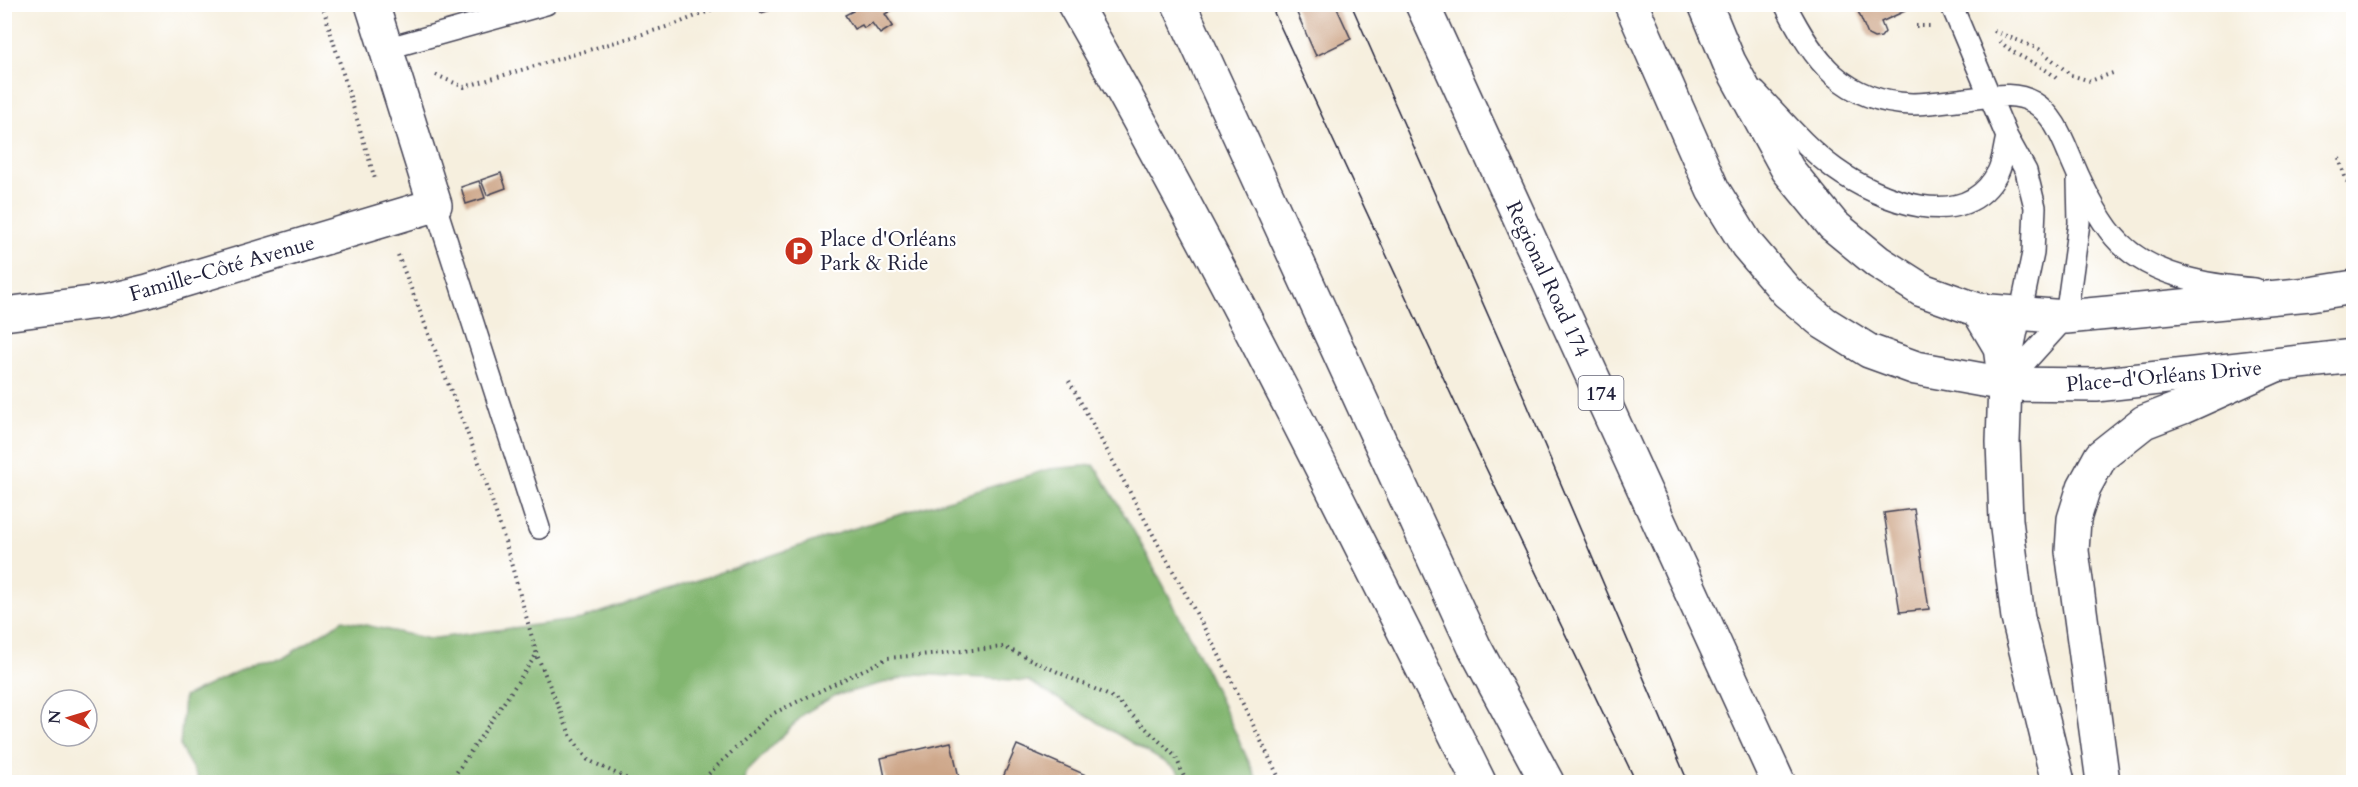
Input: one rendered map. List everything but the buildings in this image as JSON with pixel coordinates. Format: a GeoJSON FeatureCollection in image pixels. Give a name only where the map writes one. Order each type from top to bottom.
{"type":"FeatureCollection","features":[{"type":"Feature","properties":{"kind":"main road"},"geometry":{"type":"LineString","coordinates":[[372,4],[435,205]]}},
{"type":"Feature","properties":{"kind":"main road"},"geometry":{"type":"LineString","coordinates":[[1074,4],[1125,94],[1262,352],[1479,783]]}},
{"type":"Feature","properties":{"kind":"main road"},"geometry":{"type":"LineString","coordinates":[[1179,4],[1474,646],[1547,783]]}},
{"type":"Feature","properties":{"kind":"main road"},"geometry":{"type":"LineString","coordinates":[[1202,4],[1553,783]]}},
{"type":"Feature","properties":{"kind":"main road","name":"Regional Road 174"},"geometry":{"type":"LineString","coordinates":[[1422,4],[1778,783]]}},
{"type":"Feature","properties":{"kind":"main road","name":"Place-d'Orléans Drive"},"geometry":{"type":"LineString","coordinates":[[1631,4],[1713,189],[1747,245],[1787,292],[1824,323],[1869,351],[1916,368],[2005,384],[2096,385],[2354,356]]}},
{"type":"Feature","properties":{"kind":"main road"},"geometry":{"type":"LineString","coordinates":[[1705,4],[1729,62],[1788,170],[1833,225],[1878,262],[1922,290],[1978,310],[2066,317],[2310,294],[2354,287]]}},
{"type":"Feature","properties":{"kind":"main road","name":"Famille-Côté Avenue"},"geometry":{"type":"LineString","coordinates":[[4,314],[106,301],[148,291],[435,205]]}},
{"type":"Feature","properties":{"kind":"main road"},"geometry":{"type":"LineString","coordinates":[[1978,310],[2000,347],[2005,384],[2002,442],[2006,520],[2018,618],[2058,783]]}},
{"type":"Feature","properties":{"kind":"main road"},"geometry":{"type":"LineString","coordinates":[[2103,783],[2072,551],[2074,519],[2084,487],[2101,456],[2144,422],[2274,366]]}},
{"type":"Feature","properties":{"kind":"lane"},"geometry":{"type":"LineString","coordinates":[[386,49],[546,4]]}},
{"type":"Feature","properties":{"kind":"lane"},"geometry":{"type":"LineString","coordinates":[[1785,4],[1812,52],[1828,72],[1846,87],[1867,96],[1912,104],[2018,96],[2043,109],[2063,139],[2078,174],[2106,225],[2120,243],[2149,263],[2176,274],[2207,282],[2310,294]]}},
{"type":"Feature","properties":{"kind":"lane"},"geometry":{"type":"LineString","coordinates":[[1951,4],[2007,136],[2026,171],[2035,207],[2033,253],[2005,384]]}},
{"type":"Feature","properties":{"kind":"lane"},"geometry":{"type":"LineString","coordinates":[[1729,62],[1791,129],[1833,167],[1888,199],[1929,208],[1965,202],[1978,196],[1998,172],[2007,136]]}},
{"type":"Feature","properties":{"kind":"lane"},"geometry":{"type":"LineString","coordinates":[[2005,384],[2066,317],[2079,223],[2078,174]]}},
{"type":"Feature","properties":{"kind":"lane"},"geometry":{"type":"LineString","coordinates":[[435,205],[539,528]]}},
{"type":"Feature","properties":{"kind":"path"},"geometry":{"type":"LineString","coordinates":[[322,4],[375,179]]}},
{"type":"Feature","properties":{"kind":"path"},"geometry":{"type":"LineString","coordinates":[[436,75],[464,87],[673,25],[727,4]]}},
{"type":"Feature","properties":{"kind":"path"},"geometry":{"type":"LineString","coordinates":[[2065,88],[2050,72],[2011,52],[1989,30],[2039,49],[2071,75],[2090,81],[2113,73]]}},
{"type":"Feature","properties":{"kind":"path"},"geometry":{"type":"LineString","coordinates":[[2338,158],[2346,180],[2354,190]]}},
{"type":"Feature","properties":{"kind":"path"},"geometry":{"type":"LineString","coordinates":[[398,255],[483,473],[537,655],[571,737],[588,760],[634,783]]}},
{"type":"Feature","properties":{"kind":"path"},"geometry":{"type":"LineString","coordinates":[[1069,381],[1220,655],[1281,783]]}},
{"type":"Feature","properties":{"kind":"path"},"geometry":{"type":"LineString","coordinates":[[700,783],[772,714],[888,658],[1004,647],[1114,698],[1176,757],[1186,783]]}},
{"type":"Feature","properties":{"kind":"path"},"geometry":{"type":"LineString","coordinates":[[450,783],[537,655]]}},
{"type":"Feature","properties":{"kind":"green space"},"geometry":{"type":"Polygon","coordinates":[[[1094,465],[1161,581],[1258,782],[1185,782],[1176,769],[1028,681],[918,674],[834,696],[805,713],[746,773],[745,782],[200,782],[180,747],[184,697],[257,662],[282,659],[343,620],[429,639],[581,619],[839,533],[1049,469],[1094,465]]]}},
{"type":"Feature","properties":{"kind":"tram line"},"geometry":{"type":"LineString","coordinates":[[1270,4],[1462,418],[1636,782]]}},
{"type":"Feature","properties":{"kind":"tram line"},"geometry":{"type":"LineString","coordinates":[[1351,4],[1518,383],[1688,782]]}},
{"type":"Feature","properties":{"kind":"place","name":"Place d'Orléans Park & Ride"},"geometry":{"type":"Point","coordinates":[799,251]}}]}
